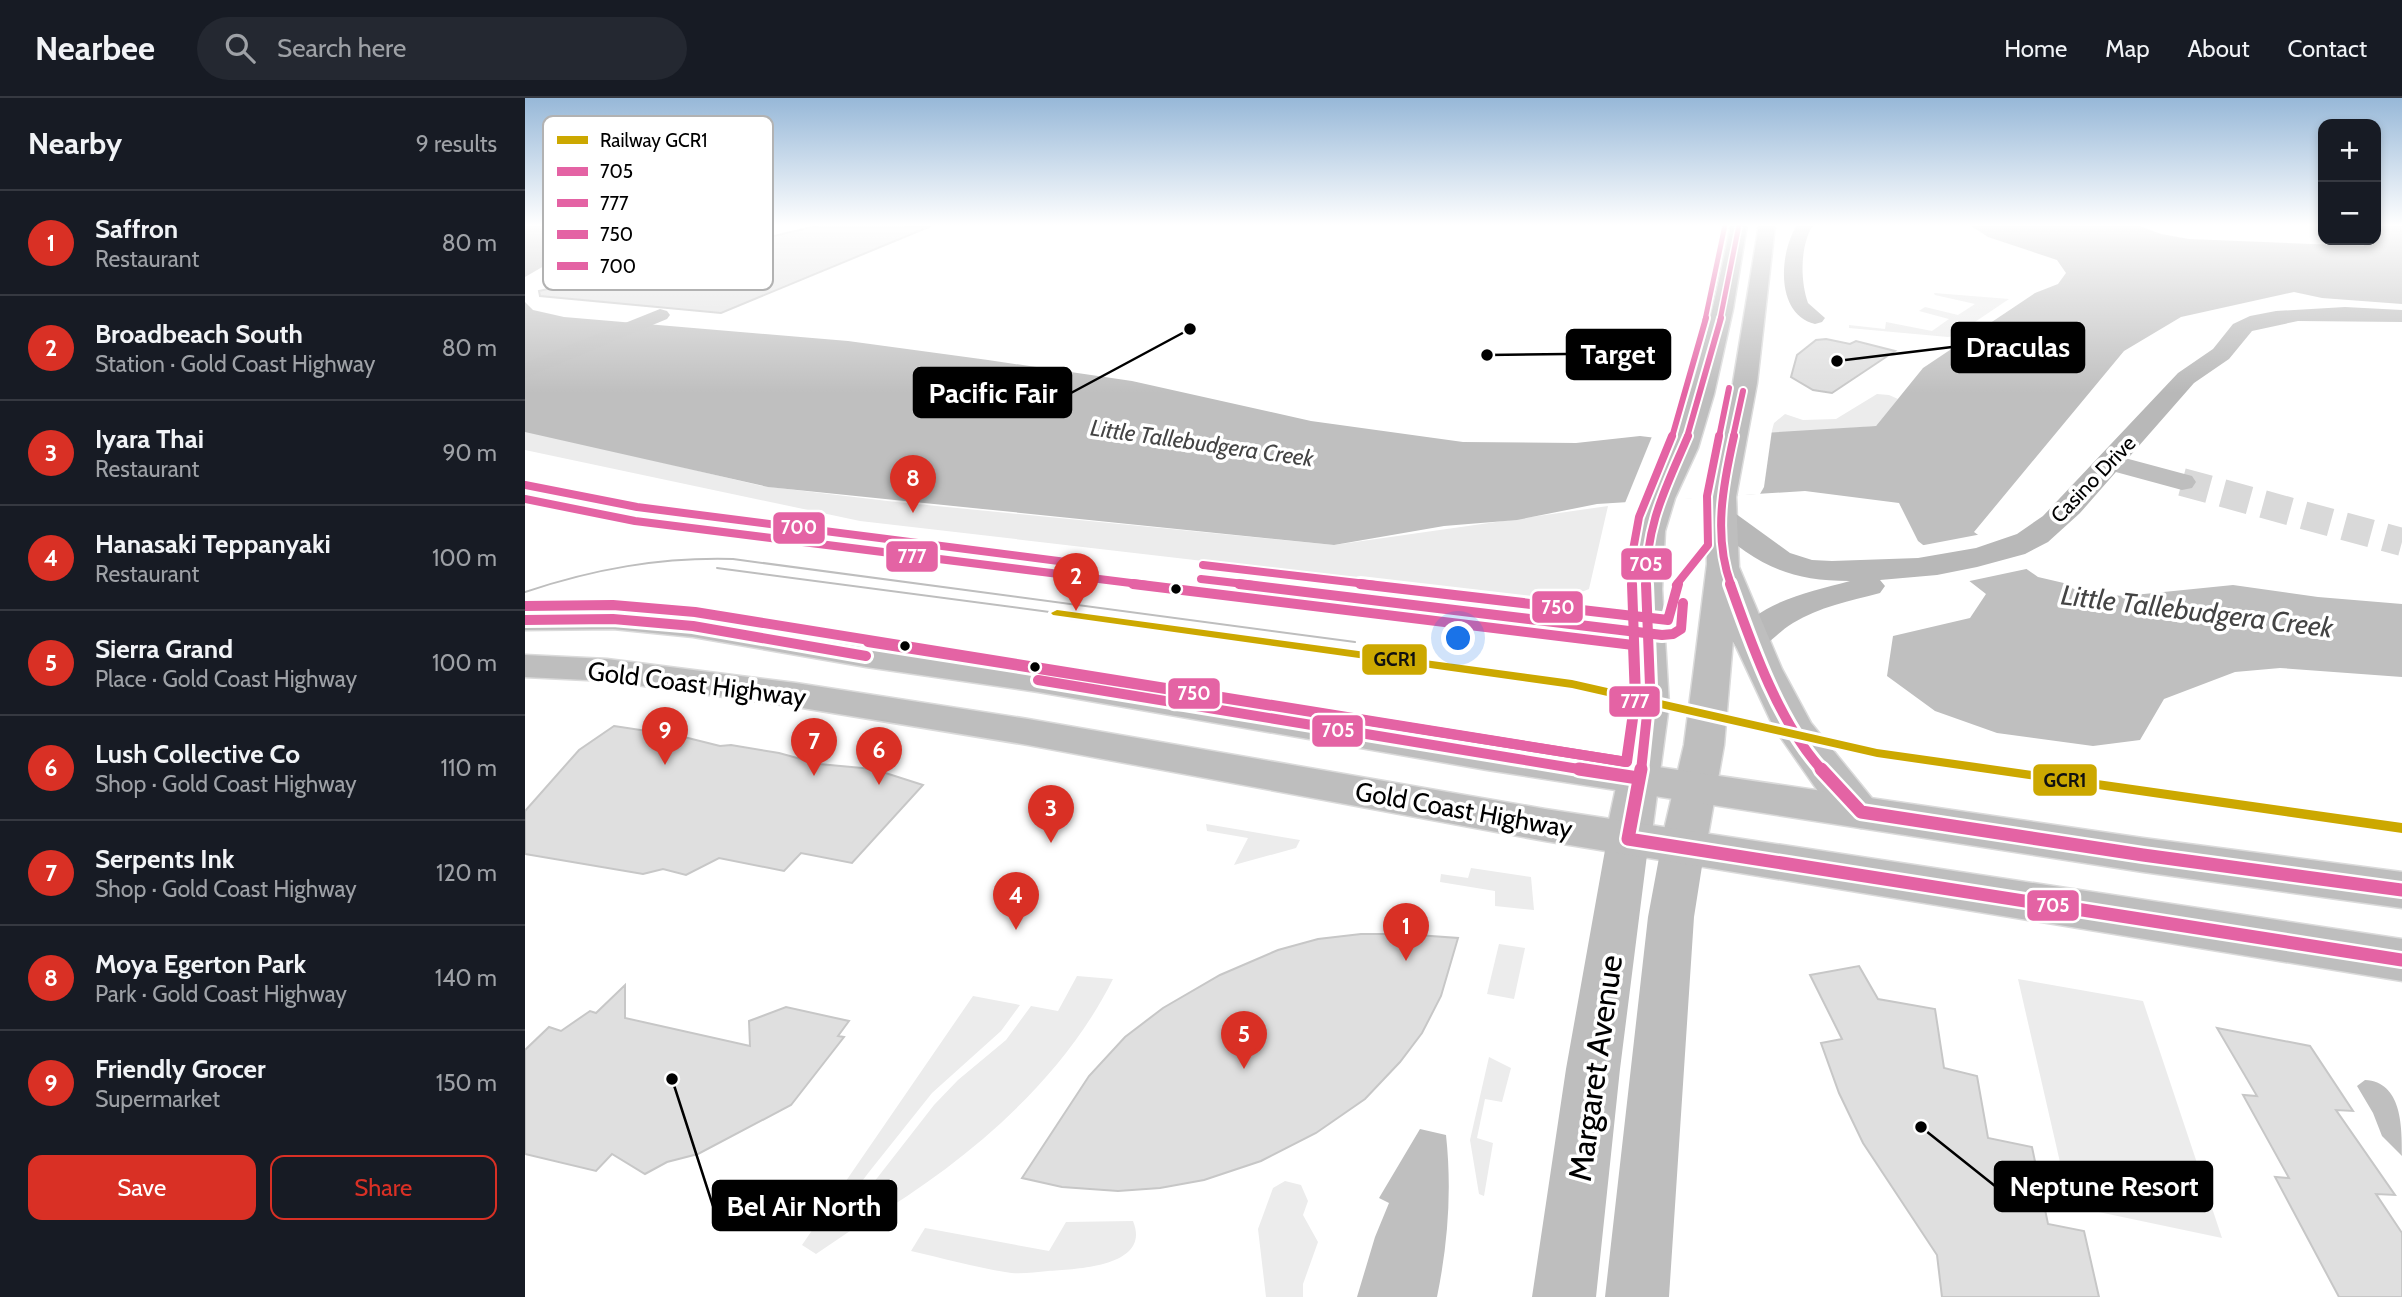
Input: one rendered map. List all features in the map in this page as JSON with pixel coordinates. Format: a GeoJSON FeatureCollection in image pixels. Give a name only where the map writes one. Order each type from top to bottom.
{"type":"FeatureCollection","features":[{"type":"Feature","properties":{"kind":"main road"},"geometry":{"type":"LineString","coordinates":[[1628,839],[1650,687],[1647,561],[1649,536],[1659,500],[1684,447],[1709,361],[1727,281]]}},
{"type":"Feature","properties":{"kind":"main road"},"geometry":{"type":"LineString","coordinates":[[1683,847],[1696,787],[1711,683],[1723,564],[1721,507],[1761,281]]}},
{"type":"Feature","properties":{"kind":"main road"},"geometry":{"type":"LineString","coordinates":[[1723,564],[1750,640],[1775,695],[1807,752],[1861,812]]}},
{"type":"Feature","properties":{"kind":"main road","name":"Gold Coast Highway"},"geometry":{"type":"LineString","coordinates":[[525,620],[613,619],[693,626],[1696,787],[2143,855],[2402,890]]}},
{"type":"Feature","properties":{"kind":"main road","name":"Gold Coast Highway"},"geometry":{"type":"LineString","coordinates":[[525,666],[607,670],[1028,732],[1628,839],[2402,960]]}},
{"type":"Feature","properties":{"kind":"street"},"geometry":{"type":"LineString","coordinates":[[1796,281],[1797,298],[1803,309],[1815,318]]}},
{"type":"Feature","properties":{"kind":"street","name":"Casino Drive"},"geometry":{"type":"LineString","coordinates":[[1721,507],[1762,552],[1803,569],[1823,572],[1923,568],[2008,548],[2027,541],[2055,522],[2188,375],[2222,354],[2242,327],[2266,320],[2311,315],[2366,313],[2402,316]]}},
{"type":"Feature","properties":{"kind":"street"},"geometry":{"type":"LineString","coordinates":[[525,371],[652,318]]}},
{"type":"Feature","properties":{"kind":"street"},"geometry":{"type":"LineString","coordinates":[[2110,462],[2182,482]]}},
{"type":"Feature","properties":{"kind":"street"},"geometry":{"type":"LineString","coordinates":[[1750,640],[1776,616],[1791,607],[1923,568]]}},
{"type":"Feature","properties":{"kind":"street","name":"Margaret Avenue"},"geometry":{"type":"LineString","coordinates":[[1565,1297],[1593,1069],[1628,839]]}},
{"type":"Feature","properties":{"kind":"street","name":"Margaret Avenue"},"geometry":{"type":"LineString","coordinates":[[1637,1297],[1671,917],[1683,847]]}},
{"type":"Feature","properties":{"kind":"shaded area"},"geometry":{"type":"Polygon","coordinates":[[[1934,293],[2009,299],[1954,336],[1849,328],[1849,325],[1885,329],[1886,322],[1932,331],[1949,319],[1919,311],[1925,307],[1958,315],[1975,304],[1934,293]]]}},
{"type":"Feature","properties":{"kind":"shaded area"},"geometry":{"type":"Polygon","coordinates":[[[1877,394],[1898,399],[1876,426],[1771,434],[1774,423],[1785,414],[1803,420],[1836,419],[1877,394]]]}},
{"type":"Feature","properties":{"kind":"shaded area"},"geometry":{"type":"Polygon","coordinates":[[[525,430],[762,486],[896,502],[1334,545],[1608,506],[1589,589],[1557,602],[860,521],[525,450],[525,430]]]}},
{"type":"Feature","properties":{"kind":"shaded area"},"geometry":{"type":"Polygon","coordinates":[[[1206,824],[1300,840],[1296,848],[1234,865],[1248,838],[1207,831],[1206,824]]]}},
{"type":"Feature","properties":{"kind":"shaded area"},"geometry":{"type":"Polygon","coordinates":[[[1471,868],[1531,877],[1534,910],[1495,906],[1495,891],[1440,882],[1441,874],[1468,878],[1471,868]]]}},
{"type":"Feature","properties":{"kind":"shaded area"},"geometry":{"type":"Polygon","coordinates":[[[1499,944],[1525,948],[1514,999],[1487,994],[1499,944]]]}},
{"type":"Feature","properties":{"kind":"shaded area"},"geometry":{"type":"Polygon","coordinates":[[[1077,976],[1113,979],[1092,1017],[1038,1086],[1007,1117],[940,1173],[868,1221],[860,1219],[855,1213],[860,1200],[934,1105],[958,1080],[1006,1040],[1031,1006],[1058,1011],[1077,976]]]}},
{"type":"Feature","properties":{"kind":"shaded area"},"geometry":{"type":"Polygon","coordinates":[[[2018,979],[2143,1001],[2222,1238],[2070,1206],[2018,979]]]}},
{"type":"Feature","properties":{"kind":"shaded area"},"geometry":{"type":"Polygon","coordinates":[[[973,996],[1020,1005],[1001,1031],[932,1093],[850,1197],[845,1221],[850,1231],[816,1254],[802,1245],[973,996]]]}},
{"type":"Feature","properties":{"kind":"shaded area"},"geometry":{"type":"Polygon","coordinates":[[[1489,1057],[1511,1068],[1502,1102],[1485,1099],[1477,1138],[1493,1143],[1484,1196],[1479,1194],[1470,1140],[1489,1057]]]}},
{"type":"Feature","properties":{"kind":"shaded area"},"geometry":{"type":"Polygon","coordinates":[[[1285,1181],[1301,1185],[1308,1201],[1303,1215],[1318,1242],[1303,1284],[1303,1297],[1266,1297],[1258,1229],[1273,1188],[1285,1181]]]}},
{"type":"Feature","properties":{"kind":"shaded area"},"geometry":{"type":"Polygon","coordinates":[[[1133,1221],[1136,1236],[1132,1248],[1122,1257],[1076,1269],[1010,1273],[911,1251],[925,1228],[1049,1251],[1066,1222],[1133,1221]]]}},
{"type":"Feature","properties":{"kind":"water","name":"Little Tallebudgera Creek"},"geometry":{"type":"Polygon","coordinates":[[[2060,281],[2402,281],[2402,304],[2322,298],[2294,292],[2181,317],[2124,351],[1974,532],[2038,577],[2068,584],[2069,587],[2085,593],[2124,596],[2233,585],[2318,597],[2402,604],[2402,677],[2280,668],[2235,672],[2164,699],[2140,740],[2093,746],[1997,733],[1935,711],[1887,676],[1893,636],[1970,618],[1986,594],[1918,541],[1899,503],[1805,491],[1597,504],[1517,520],[1444,526],[1334,545],[768,487],[525,432],[525,302],[533,310],[564,317],[848,341],[1132,381],[1311,421],[1463,442],[1576,443],[1640,436],[1665,439],[1876,426],[1923,368],[2035,293],[2060,281]]]}},
{"type":"Feature","properties":{"kind":"water"},"geometry":{"type":"Polygon","coordinates":[[[2365,1080],[2386,1088],[2393,1097],[2400,1119],[2402,1156],[2382,1136],[2373,1113],[2357,1086],[2365,1080]]]}},
{"type":"Feature","properties":{"kind":"water"},"geometry":{"type":"Polygon","coordinates":[[[1420,1129],[1446,1135],[1448,1216],[1437,1297],[1357,1297],[1375,1237],[1389,1203],[1379,1198],[1420,1129]]]}},
{"type":"Feature","properties":{"kind":"pier"},"geometry":{"type":"Polygon","coordinates":[[[1772,430],[1764,487],[1760,494],[1625,503],[1653,434],[1772,430]]]}},
{"type":"Feature","properties":{"kind":"pier"},"geometry":{"type":"Polygon","coordinates":[[[1982,534],[2031,568],[1965,582],[1919,546],[1982,534]]]}},
{"type":"Feature","properties":{"kind":"building"},"geometry":{"type":"Polygon","coordinates":[[[773,281],[798,281],[721,313],[540,296],[539,291],[773,290],[773,281]]]}},
{"type":"Feature","properties":{"kind":"building"},"geometry":{"type":"Polygon","coordinates":[[[1826,339],[1850,344],[1856,341],[1895,351],[1832,393],[1813,390],[1791,377],[1797,355],[1816,340],[1826,339]]]}},
{"type":"Feature","properties":{"kind":"building"},"geometry":{"type":"Polygon","coordinates":[[[614,726],[680,736],[720,746],[731,745],[779,753],[819,764],[873,769],[923,785],[852,863],[801,853],[784,871],[719,858],[686,875],[663,869],[643,874],[525,854],[525,811],[579,750],[614,726]]]}},
{"type":"Feature","properties":{"kind":"building"},"geometry":{"type":"Polygon","coordinates":[[[1361,934],[1458,938],[1441,996],[1422,1033],[1400,1062],[1365,1099],[1316,1133],[1261,1161],[1204,1180],[1160,1188],[1118,1191],[1062,1187],[1022,1178],[1089,1076],[1125,1037],[1163,1008],[1220,975],[1278,950],[1318,939],[1361,934]]]}},
{"type":"Feature","properties":{"kind":"building"},"geometry":{"type":"Polygon","coordinates":[[[1859,966],[1878,999],[1935,1009],[1944,1068],[1977,1076],[1988,1138],[2032,1147],[2048,1224],[2084,1231],[2099,1297],[1942,1297],[1937,1255],[1863,1143],[1839,1093],[1821,1043],[1842,1039],[1810,975],[1859,966]]]}},
{"type":"Feature","properties":{"kind":"building"},"geometry":{"type":"Polygon","coordinates":[[[625,985],[625,1018],[750,1046],[749,1021],[786,1007],[849,1021],[838,1036],[844,1037],[791,1105],[698,1154],[667,1162],[645,1174],[612,1154],[596,1171],[525,1154],[525,1050],[549,1027],[561,1031],[590,1011],[596,1013],[625,985]]]}},
{"type":"Feature","properties":{"kind":"building"},"geometry":{"type":"Polygon","coordinates":[[[2217,1028],[2310,1046],[2353,1111],[2336,1110],[2395,1195],[2376,1194],[2402,1233],[2402,1297],[2339,1297],[2275,1177],[2289,1178],[2243,1095],[2257,1096],[2217,1028]]]}},
{"type":"Feature","properties":{"kind":"tunnel"},"geometry":{"type":"LineString","coordinates":[[2182,482],[2402,542]]}},
{"type":"Feature","properties":{"kind":"tram line"},"geometry":{"type":"LineString","coordinates":[[525,592],[627,566],[679,560],[733,559],[1355,642]]}},
{"type":"Feature","properties":{"kind":"tram line"},"geometry":{"type":"LineString","coordinates":[[717,568],[1057,613]]}},
{"type":"Feature","properties":{"kind":"rail line","name":"GCR1"},"geometry":{"type":"LineString","coordinates":[[1057,613],[1572,684],[1877,753],[2402,828]]}},
{"type":"Feature","properties":{"kind":"transit line","name":"750"},"geometry":{"type":"LineString","coordinates":[[868,642],[1627,762],[1636,697],[1632,589],[1636,530],[1643,505],[1674,431],[1690,380],[1714,281]]}},
{"type":"Feature","properties":{"kind":"transit line","name":"705"},"geometry":{"type":"LineString","coordinates":[[1729,281],[1701,398],[1688,436],[1658,504],[1650,532],[1646,570],[1650,667],[1648,724],[1628,839],[2402,960]]}},
{"type":"Feature","properties":{"kind":"transit line","name":"750"},"geometry":{"type":"LineString","coordinates":[[1203,565],[1668,620],[1675,587],[1708,545],[1707,496],[1729,388]]}},
{"type":"Feature","properties":{"kind":"transit line","name":"705"},"geometry":{"type":"LineString","coordinates":[[1743,391],[1721,497],[1723,564],[1755,653],[1787,718],[1818,766],[1861,812],[2143,855],[2402,890]]}},
{"type":"Feature","properties":{"kind":"transit line","name":"700"},"geometry":{"type":"LineString","coordinates":[[525,485],[637,507],[1074,563]]}},
{"type":"Feature","properties":{"kind":"transit line","name":"777"},"geometry":{"type":"LineString","coordinates":[[525,499],[635,521],[761,538],[1633,645],[1635,699],[1626,762],[695,612],[613,605],[525,606]]}},
{"type":"Feature","properties":{"kind":"transit line","name":"705"},"geometry":{"type":"LineString","coordinates":[[1201,579],[1662,635],[1673,634],[1681,629],[1683,603]]}},
{"type":"Feature","properties":{"kind":"transit line","name":"700"},"geometry":{"type":"LineString","coordinates":[[525,620],[613,619],[693,626],[866,656]]}},
{"type":"Feature","properties":{"kind":"transit line","name":"705"},"geometry":{"type":"LineString","coordinates":[[1038,680],[1487,756],[1638,778]]}},
{"type":"Feature","properties":{"kind":"place","name":"Pacific Fair"},"geometry":{"type":"Point","coordinates":[1190,329]}},
{"type":"Feature","properties":{"kind":"place","name":"Target"},"geometry":{"type":"Point","coordinates":[1487,355]}},
{"type":"Feature","properties":{"kind":"place","name":"Draculas"},"geometry":{"type":"Point","coordinates":[1837,361]}},
{"type":"Feature","properties":{"kind":"place","name":"Moya Egerton Park"},"geometry":{"type":"Point","coordinates":[913,513]}},
{"type":"Feature","properties":{"kind":"place","name":"Broadbeach South"},"geometry":{"type":"Point","coordinates":[1076,611]}},
{"type":"Feature","properties":{"kind":"place","name":"Friendly Grocer"},"geometry":{"type":"Point","coordinates":[665,765]}},
{"type":"Feature","properties":{"kind":"place","name":"Serpents Ink"},"geometry":{"type":"Point","coordinates":[814,776]}},
{"type":"Feature","properties":{"kind":"place","name":"Lush Collective Co"},"geometry":{"type":"Point","coordinates":[879,785]}},
{"type":"Feature","properties":{"kind":"place","name":"Iyara Thai"},"geometry":{"type":"Point","coordinates":[1051,843]}},
{"type":"Feature","properties":{"kind":"place","name":"Hanasaki Teppanyaki"},"geometry":{"type":"Point","coordinates":[1016,930]}},
{"type":"Feature","properties":{"kind":"place","name":"Saffron"},"geometry":{"type":"Point","coordinates":[1406,961]}},
{"type":"Feature","properties":{"kind":"place","name":"Sierra Grand"},"geometry":{"type":"Point","coordinates":[1244,1069]}},
{"type":"Feature","properties":{"kind":"place","name":"Bel Air North"},"geometry":{"type":"Point","coordinates":[672,1079]}},
{"type":"Feature","properties":{"kind":"place","name":"Neptune Resort"},"geometry":{"type":"Point","coordinates":[1921,1127]}}]}
